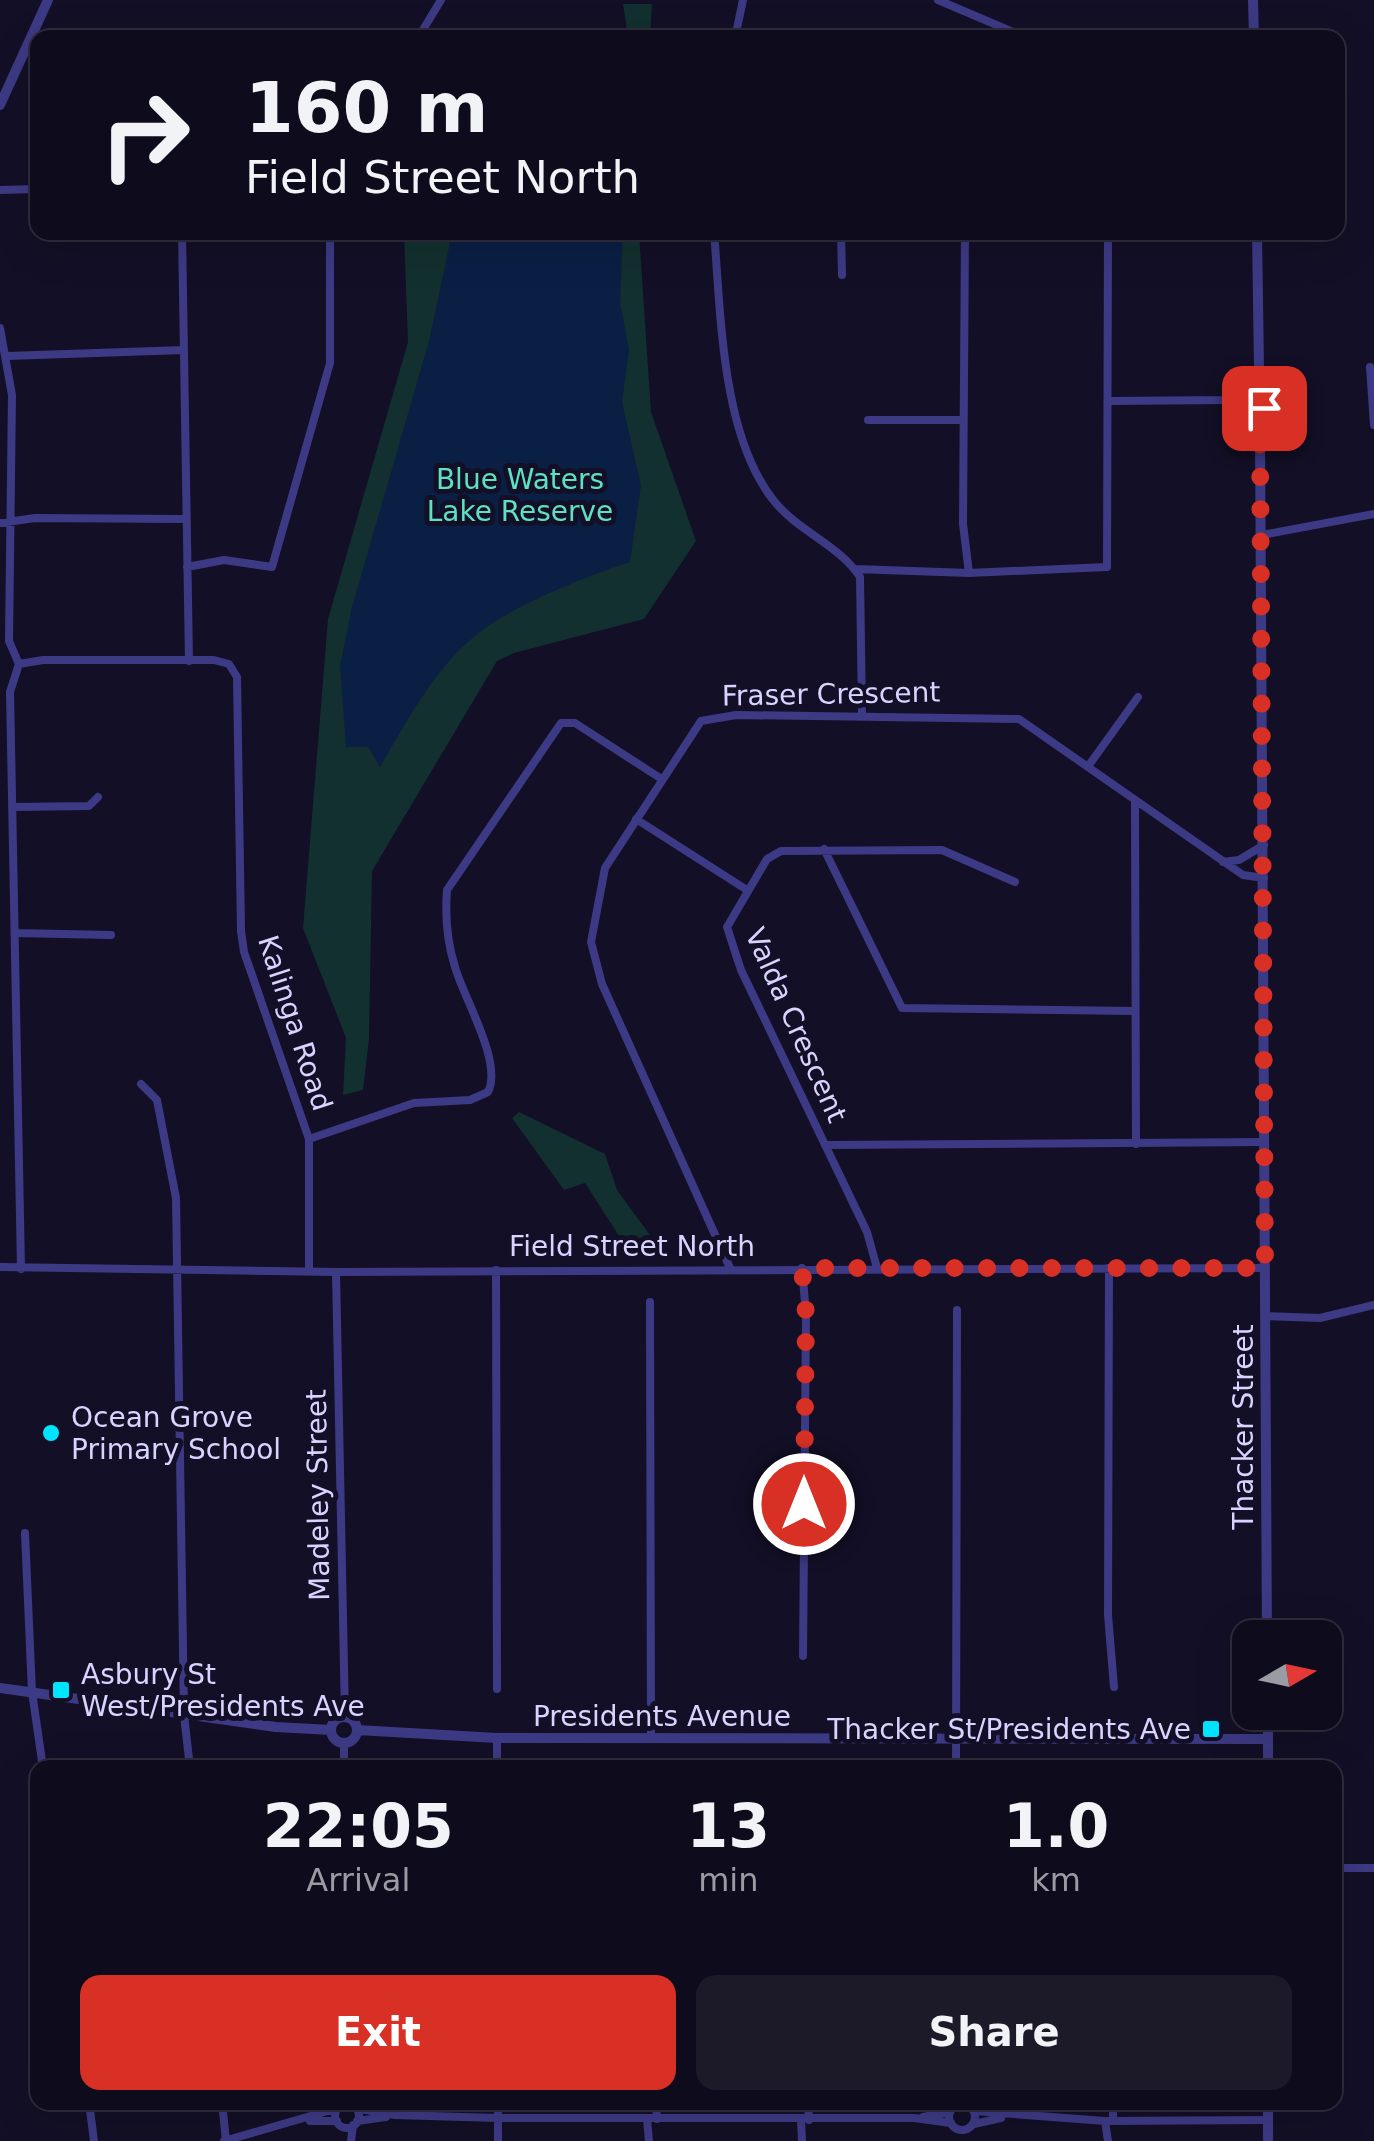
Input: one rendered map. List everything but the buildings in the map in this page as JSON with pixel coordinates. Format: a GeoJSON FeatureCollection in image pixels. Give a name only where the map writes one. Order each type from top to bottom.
{"type":"FeatureCollection","features":[{"type":"Feature","properties":{"kind":"street"},"geometry":{"type":"LineString","coordinates":[[34,30],[48,0]]}},
{"type":"Feature","properties":{"kind":"street"},"geometry":{"type":"LineString","coordinates":[[423,30],[441,0]]}},
{"type":"Feature","properties":{"kind":"street"},"geometry":{"type":"LineString","coordinates":[[737,30],[744,0]]}},
{"type":"Feature","properties":{"kind":"street"},"geometry":{"type":"LineString","coordinates":[[938,0],[1008,30]]}},
{"type":"Feature","properties":{"kind":"street"},"geometry":{"type":"LineString","coordinates":[[1254,0],[1254,30]]}},
{"type":"Feature","properties":{"kind":"street"},"geometry":{"type":"LineString","coordinates":[[0,106],[30,40]]}},
{"type":"Feature","properties":{"kind":"street"},"geometry":{"type":"LineString","coordinates":[[0,190],[30,190]]}},
{"type":"Feature","properties":{"kind":"street"},"geometry":{"type":"LineString","coordinates":[[21,1269],[12,677],[20,664],[43,660],[189,661],[182,240]]}},
{"type":"Feature","properties":{"kind":"street"},"geometry":{"type":"LineString","coordinates":[[187,567],[224,560],[272,566],[330,363],[330,240]]}},
{"type":"Feature","properties":{"kind":"street"},"geometry":{"type":"LineString","coordinates":[[715,240],[732,386],[751,463],[777,505],[855,570],[863,593],[862,714]]}},
{"type":"Feature","properties":{"kind":"street"},"geometry":{"type":"LineString","coordinates":[[841,240],[842,275]]}},
{"type":"Feature","properties":{"kind":"street"},"geometry":{"type":"LineString","coordinates":[[965,240],[962,420],[969,573]]}},
{"type":"Feature","properties":{"kind":"street"},"geometry":{"type":"LineString","coordinates":[[855,570],[969,573],[1107,567],[1108,240]]}},
{"type":"Feature","properties":{"kind":"street","name":"Thacker Street"},"geometry":{"type":"LineString","coordinates":[[1257,240],[1267,1620]]}},
{"type":"Feature","properties":{"kind":"street"},"geometry":{"type":"LineString","coordinates":[[0,328],[12,408],[9,641],[20,664]]}},
{"type":"Feature","properties":{"kind":"street"},"geometry":{"type":"LineString","coordinates":[[7,356],[184,350]]}},
{"type":"Feature","properties":{"kind":"street"},"geometry":{"type":"LineString","coordinates":[[1370,367],[1374,425]]}},
{"type":"Feature","properties":{"kind":"street"},"geometry":{"type":"LineString","coordinates":[[1108,401],[1256,400]]}},
{"type":"Feature","properties":{"kind":"street"},"geometry":{"type":"LineString","coordinates":[[0,405],[12,408]]}},
{"type":"Feature","properties":{"kind":"street"},"geometry":{"type":"LineString","coordinates":[[868,420],[962,420]]}},
{"type":"Feature","properties":{"kind":"street"},"geometry":{"type":"LineString","coordinates":[[1262,535],[1374,514]]}},
{"type":"Feature","properties":{"kind":"street"},"geometry":{"type":"LineString","coordinates":[[0,524],[35,518],[186,519]]}},
{"type":"Feature","properties":{"kind":"street","name":"Kalinga Road"},"geometry":{"type":"LineString","coordinates":[[189,661],[222,661],[234,670],[239,686],[244,952],[309,1139],[308,1271]]}},
{"type":"Feature","properties":{"kind":"street"},"geometry":{"type":"LineString","coordinates":[[1090,766],[1138,697]]}},
{"type":"Feature","properties":{"kind":"street","name":"Fraser Crescent"},"geometry":{"type":"LineString","coordinates":[[730,1268],[592,956],[592,927],[605,868],[693,728],[710,718],[862,714],[1019,719],[1243,875],[1264,878]]}},
{"type":"Feature","properties":{"kind":"street"},"geometry":{"type":"LineString","coordinates":[[309,1139],[414,1103],[470,1100],[488,1092],[493,1069],[454,966],[446,920],[447,890],[561,723],[575,723],[660,778]]}},
{"type":"Feature","properties":{"kind":"street"},"geometry":{"type":"LineString","coordinates":[[0,738],[11,738]]}},
{"type":"Feature","properties":{"kind":"street"},"geometry":{"type":"LineString","coordinates":[[12,807],[88,806],[98,797]]}},
{"type":"Feature","properties":{"kind":"street"},"geometry":{"type":"LineString","coordinates":[[1135,803],[1136,1144]]}},
{"type":"Feature","properties":{"kind":"street"},"geometry":{"type":"LineString","coordinates":[[636,819],[746,890]]}},
{"type":"Feature","properties":{"kind":"street"},"geometry":{"type":"LineString","coordinates":[[1224,862],[1240,860],[1264,845]]}},
{"type":"Feature","properties":{"kind":"street"},"geometry":{"type":"LineString","coordinates":[[824,849],[902,1008],[1135,1011]]}},
{"type":"Feature","properties":{"kind":"street","name":"Valda Crescent"},"geometry":{"type":"LineString","coordinates":[[877,1268],[872,1244],[730,941],[727,927],[746,890],[774,854],[824,849],[942,850],[1015,882]]}},
{"type":"Feature","properties":{"kind":"street"},"geometry":{"type":"LineString","coordinates":[[15,933],[111,935]]}},
{"type":"Feature","properties":{"kind":"street"},"geometry":{"type":"LineString","coordinates":[[141,1084],[157,1100],[176,1198],[184,1715],[189,1760]]}},
{"type":"Feature","properties":{"kind":"street"},"geometry":{"type":"LineString","coordinates":[[824,1145],[1265,1142]]}},
{"type":"Feature","properties":{"kind":"street","name":"Field Street North"},"geometry":{"type":"LineString","coordinates":[[0,1267],[336,1272],[1265,1268]]}},
{"type":"Feature","properties":{"kind":"street"},"geometry":{"type":"LineString","coordinates":[[802,1268],[806,1314],[803,1656]]}},
{"type":"Feature","properties":{"kind":"street"},"geometry":{"type":"LineString","coordinates":[[1109,1268],[1108,1615],[1114,1687]]}},
{"type":"Feature","properties":{"kind":"street"},"geometry":{"type":"LineString","coordinates":[[496,1270],[497,1688]]}},
{"type":"Feature","properties":{"kind":"street","name":"Madeley Street"},"geometry":{"type":"LineString","coordinates":[[336,1272],[345,1717]]}},
{"type":"Feature","properties":{"kind":"street"},"geometry":{"type":"LineString","coordinates":[[650,1302],[651,1738]]}},
{"type":"Feature","properties":{"kind":"street"},"geometry":{"type":"LineString","coordinates":[[1265,1316],[1320,1318],[1374,1305]]}},
{"type":"Feature","properties":{"kind":"street"},"geometry":{"type":"LineString","coordinates":[[956,1760],[957,1310]]}},
{"type":"Feature","properties":{"kind":"street"},"geometry":{"type":"LineString","coordinates":[[25,1532],[32,1692],[41,1760]]}},
{"type":"Feature","properties":{"kind":"street"},"geometry":{"type":"LineString","coordinates":[[0,1688],[184,1715],[332,1730]]}},
{"type":"Feature","properties":{"kind":"street"},"geometry":{"type":"LineString","coordinates":[[345,1717],[354,1721],[357,1730],[353,1739],[344,1742],[335,1739],[332,1730],[336,1720],[345,1717]]}},
{"type":"Feature","properties":{"kind":"street","name":"Presidents Avenue"},"geometry":{"type":"LineString","coordinates":[[357,1730],[497,1738],[1268,1740]]}},
{"type":"Feature","properties":{"kind":"street"},"geometry":{"type":"LineString","coordinates":[[1268,1730],[1268,1760]]}},
{"type":"Feature","properties":{"kind":"street"},"geometry":{"type":"LineString","coordinates":[[497,1738],[497,1760]]}},
{"type":"Feature","properties":{"kind":"street"},"geometry":{"type":"LineString","coordinates":[[344,1742],[344,1760]]}},
{"type":"Feature","properties":{"kind":"street"},"geometry":{"type":"LineString","coordinates":[[1342,1868],[1374,1868]]}},
{"type":"Feature","properties":{"kind":"street"},"geometry":{"type":"LineString","coordinates":[[89,2110],[94,2141]]}},
{"type":"Feature","properties":{"kind":"street"},"geometry":{"type":"LineString","coordinates":[[223,2110],[225,2141],[330,2110]]}},
{"type":"Feature","properties":{"kind":"street"},"geometry":{"type":"LineString","coordinates":[[340,2110],[338,2123],[347,2141]]}},
{"type":"Feature","properties":{"kind":"street"},"geometry":{"type":"LineString","coordinates":[[347,2141],[355,2123],[354,2110]]}},
{"type":"Feature","properties":{"kind":"street"},"geometry":{"type":"LineString","coordinates":[[374,2110],[395,2115],[498,2118],[805,2120],[914,2118],[950,2112],[950,2124]]}},
{"type":"Feature","properties":{"kind":"street"},"geometry":{"type":"LineString","coordinates":[[498,2110],[498,2141]]}},
{"type":"Feature","properties":{"kind":"street"},"geometry":{"type":"LineString","coordinates":[[649,2141],[654,2110]]}},
{"type":"Feature","properties":{"kind":"street"},"geometry":{"type":"LineString","coordinates":[[802,2141],[807,2110]]}},
{"type":"Feature","properties":{"kind":"street"},"geometry":{"type":"LineString","coordinates":[[971,2110],[1109,2122],[1268,2120]]}},
{"type":"Feature","properties":{"kind":"street"},"geometry":{"type":"LineString","coordinates":[[1108,2141],[1111,2110]]}},
{"type":"Feature","properties":{"kind":"street"},"geometry":{"type":"LineString","coordinates":[[1268,2110],[1268,2141]]}},
{"type":"Feature","properties":{"kind":"street"},"geometry":{"type":"LineString","coordinates":[[974,2112],[974,2124]]}},
{"type":"Feature","properties":{"kind":"street"},"geometry":{"type":"LineString","coordinates":[[306,2120],[355,2123],[395,2115]]}},
{"type":"Feature","properties":{"kind":"street"},"geometry":{"type":"LineString","coordinates":[[962,2130],[1010,2116]]}},
{"type":"Feature","properties":{"kind":"street"},"geometry":{"type":"LineString","coordinates":[[914,2118],[962,2130]]}},
{"type":"Feature","properties":{"kind":"street"},"geometry":{"type":"LineString","coordinates":[[962,2130],[962,2141]]}},
{"type":"Feature","properties":{"kind":"green space"},"geometry":{"type":"Polygon","coordinates":[[[623,4],[652,4],[650,30],[627,30],[623,4]]]}},
{"type":"Feature","properties":{"kind":"green space","name":"Blue Waters Lake Reserve"},"geometry":{"type":"Polygon","coordinates":[[[404,240],[639,240],[651,412],[696,541],[644,619],[514,653],[497,661],[372,871],[369,1039],[363,1090],[343,1095],[346,1038],[303,928],[328,619],[408,342],[404,240]]]}},
{"type":"Feature","properties":{"kind":"green space"},"geometry":{"type":"Polygon","coordinates":[[[519,1112],[605,1154],[617,1190],[663,1253],[630,1253],[585,1183],[564,1190],[512,1118],[519,1112]]]}},
{"type":"Feature","properties":{"kind":"water","name":"Blue Waters Lake Reserve"},"geometry":{"type":"Polygon","coordinates":[[[451,240],[623,240],[620,302],[629,350],[622,402],[641,485],[630,562],[529,603],[476,635],[434,679],[380,767],[368,747],[346,747],[340,666],[352,607],[429,341],[451,240]]]}},
{"type":"Feature","properties":{"kind":"place","name":"Ocean Grove Primary School"},"geometry":{"type":"Point","coordinates":[51,1433]}},
{"type":"Feature","properties":{"kind":"place","name":"Asbury St West/Presidents Ave"},"geometry":{"type":"Point","coordinates":[61,1690]}},
{"type":"Feature","properties":{"kind":"place","name":"Thacker St/Presidents Ave"},"geometry":{"type":"Point","coordinates":[1211,1729]}},
{"type":"Feature","properties":{"kind":"route"},"geometry":{"type":"LineString","coordinates":[[804,1504],[806,1314],[802,1268],[1265,1268],[1260,436],[1264,408]]}}]}
